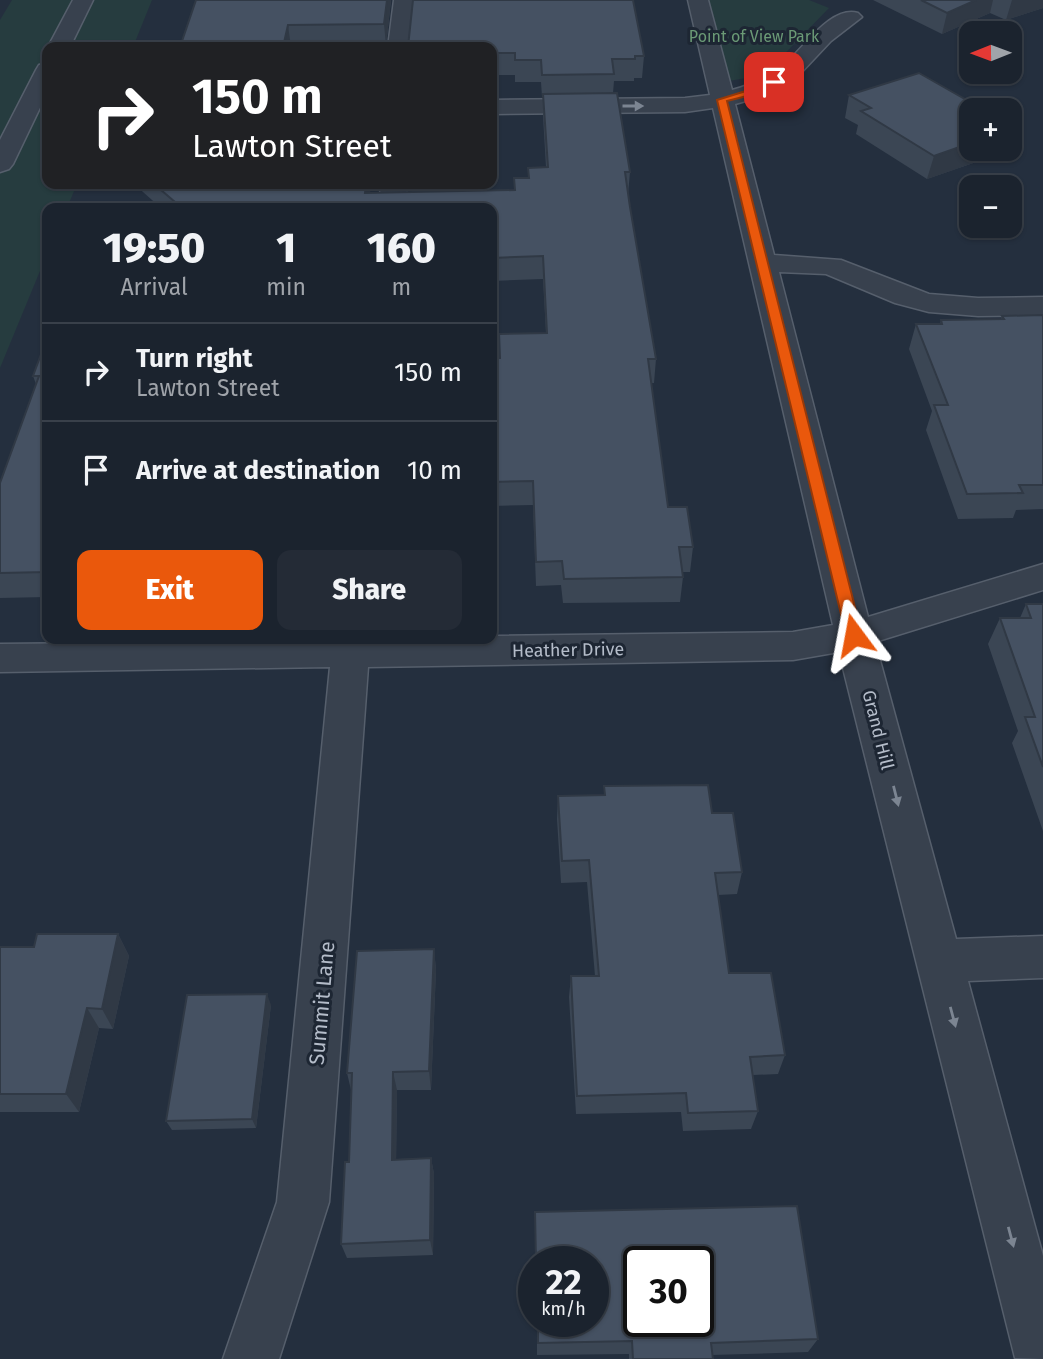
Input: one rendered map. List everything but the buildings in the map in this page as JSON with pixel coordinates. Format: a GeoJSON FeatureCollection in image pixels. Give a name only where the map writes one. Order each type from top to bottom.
{"type":"FeatureCollection","features":[{"type":"Feature","properties":{"kind":"street"},"geometry":{"type":"LineString","coordinates":[[61,42],[82,0]]}},
{"type":"Feature","properties":{"kind":"street"},"geometry":{"type":"LineString","coordinates":[[400,42],[404,0]]}},
{"type":"Feature","properties":{"kind":"street","name":"Grand Hill"},"geometry":{"type":"LineString","coordinates":[[698,0],[854,635],[1043,1357]]}},
{"type":"Feature","properties":{"kind":"street"},"geometry":{"type":"LineString","coordinates":[[497,107],[685,106],[722,100],[752,92],[774,82],[791,70],[823,36],[851,17]]}},
{"type":"Feature","properties":{"kind":"street"},"geometry":{"type":"LineString","coordinates":[[0,163],[37,111],[42,90]]}},
{"type":"Feature","properties":{"kind":"street"},"geometry":{"type":"LineString","coordinates":[[762,262],[831,266],[905,297],[929,303],[978,307],[1043,306]]}},
{"type":"Feature","properties":{"kind":"street","name":"Heather Drive"},"geometry":{"type":"LineString","coordinates":[[0,658],[351,646],[793,646],[854,635],[1043,577]]}},
{"type":"Feature","properties":{"kind":"street","name":"Summit Lane"},"geometry":{"type":"LineString","coordinates":[[251,1359],[303,1202],[351,646]]}},
{"type":"Feature","properties":{"kind":"street"},"geometry":{"type":"LineString","coordinates":[[938,961],[1043,957]]}},
{"type":"Feature","properties":{"kind":"green space"},"geometry":{"type":"Polygon","coordinates":[[[12,0],[152,0],[135,42],[42,42],[42,189],[75,189],[69,203],[42,203],[42,266],[0,368],[0,20],[12,0]]]}},
{"type":"Feature","properties":{"kind":"green space","name":"Point of View Park"},"geometry":{"type":"Polygon","coordinates":[[[707,0],[809,0],[829,8],[764,75],[729,81],[707,0]]]}},
{"type":"Feature","properties":{"kind":"route"},"geometry":{"type":"LineString","coordinates":[[774,82],[752,92],[722,100],[854,635]]}}]}
